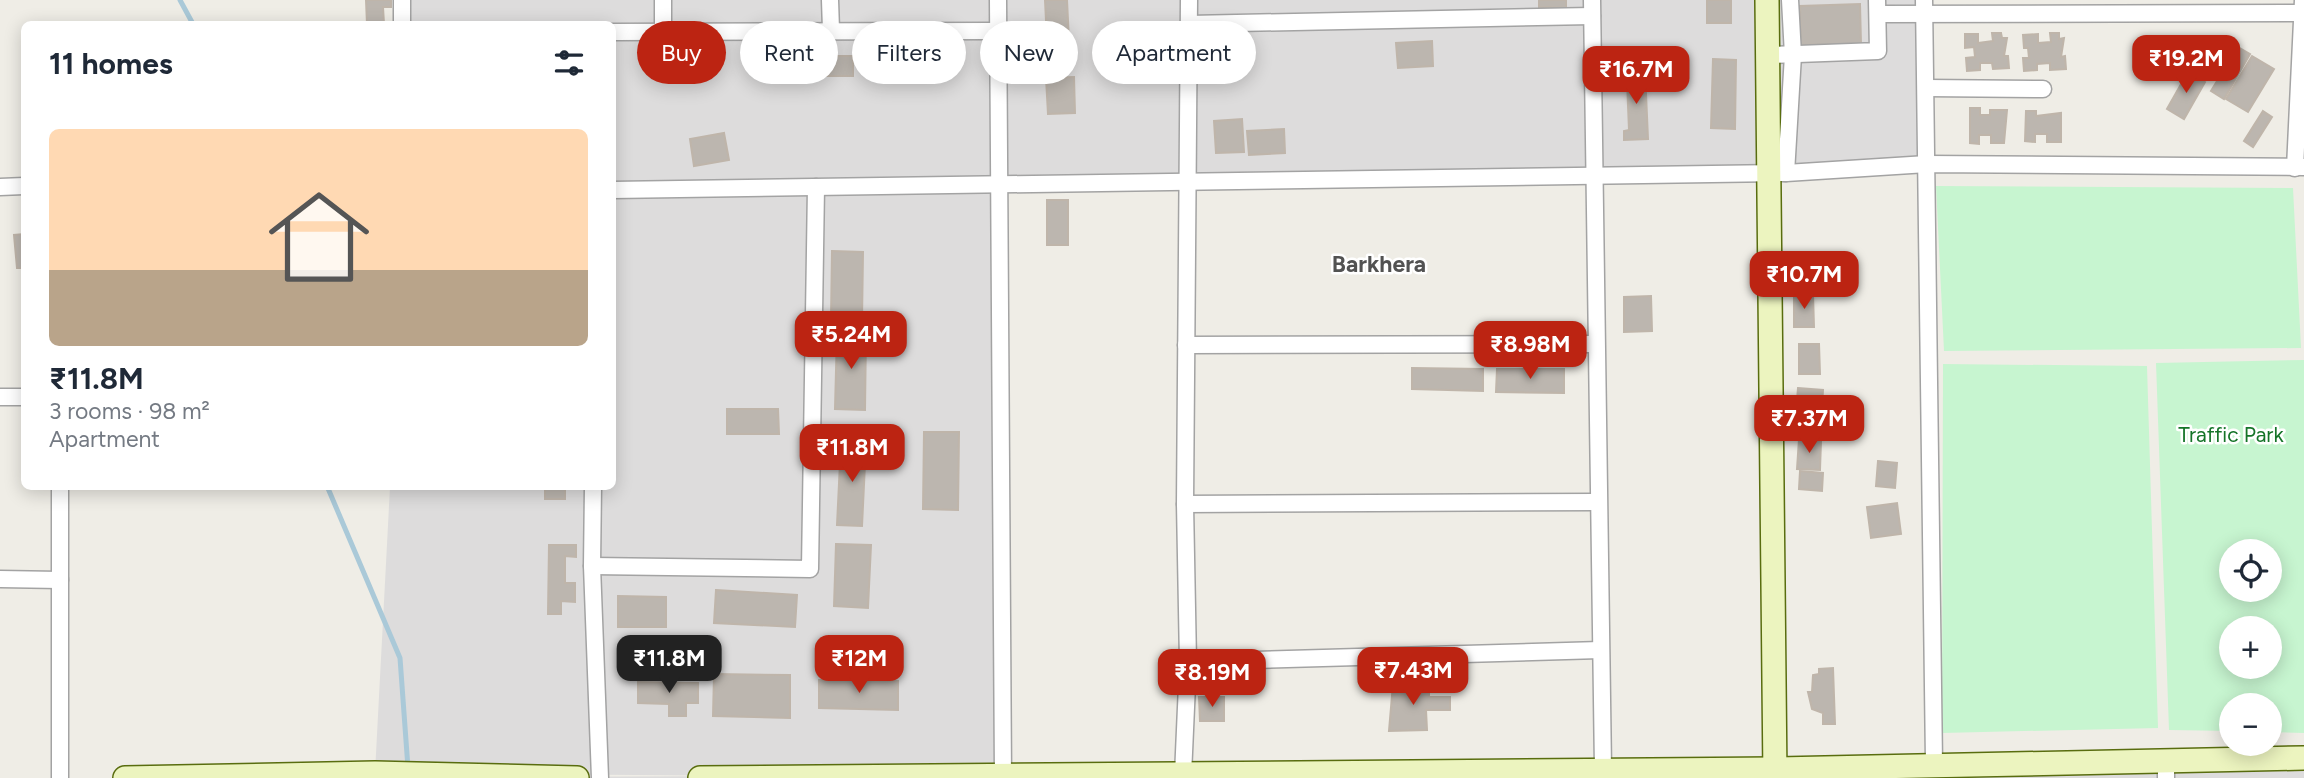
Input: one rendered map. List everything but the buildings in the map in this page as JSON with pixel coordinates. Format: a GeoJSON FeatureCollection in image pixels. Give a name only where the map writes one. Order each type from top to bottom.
{"type":"FeatureCollection","features":[{"type":"Feature","properties":{"kind":"main road"},"geometry":{"type":"LineString","coordinates":[[1767,0],[1777,173],[1775,773]]}},
{"type":"Feature","properties":{"kind":"main road"},"geometry":{"type":"LineString","coordinates":[[701,778],[1275,776],[1603,769],[1775,773],[1934,763],[2087,764],[2166,769],[2304,758]]}},
{"type":"Feature","properties":{"kind":"main road"},"geometry":{"type":"LineString","coordinates":[[125,778],[375,773],[577,778]]}},
{"type":"Feature","properties":{"kind":"street"},"geometry":{"type":"LineString","coordinates":[[402,0],[402,21]]}},
{"type":"Feature","properties":{"kind":"street"},"geometry":{"type":"LineString","coordinates":[[663,0],[663,21]]}},
{"type":"Feature","properties":{"kind":"street"},"geometry":{"type":"LineString","coordinates":[[830,0],[831,21]]}},
{"type":"Feature","properties":{"kind":"street"},"geometry":{"type":"LineString","coordinates":[[998,0],[998,21]]}},
{"type":"Feature","properties":{"kind":"street"},"geometry":{"type":"LineString","coordinates":[[1189,0],[1189,21]]}},
{"type":"Feature","properties":{"kind":"street"},"geometry":{"type":"LineString","coordinates":[[1777,173],[1793,55],[1790,0]]}},
{"type":"Feature","properties":{"kind":"street"},"geometry":{"type":"LineString","coordinates":[[1925,6],[1934,763]]}},
{"type":"Feature","properties":{"kind":"street"},"geometry":{"type":"LineString","coordinates":[[616,190],[1777,173],[1927,164],[2299,168],[2303,7],[1877,7],[1878,51],[1770,55]]}},
{"type":"Feature","properties":{"kind":"street"},"geometry":{"type":"LineString","coordinates":[[1256,21],[1592,8],[1596,174],[1597,502],[1603,769]]}},
{"type":"Feature","properties":{"kind":"street"},"geometry":{"type":"LineString","coordinates":[[838,30],[980,31]]}},
{"type":"Feature","properties":{"kind":"street"},"geometry":{"type":"LineString","coordinates":[[616,32],[637,32]]}},
{"type":"Feature","properties":{"kind":"street"},"geometry":{"type":"LineString","coordinates":[[998,84],[1003,777]]}},
{"type":"Feature","properties":{"kind":"street"},"geometry":{"type":"LineString","coordinates":[[1183,775],[1188,662],[1185,504],[1188,84]]}},
{"type":"Feature","properties":{"kind":"street"},"geometry":{"type":"LineString","coordinates":[[1926,88],[2043,89]]}},
{"type":"Feature","properties":{"kind":"street"},"geometry":{"type":"LineString","coordinates":[[0,187],[21,186]]}},
{"type":"Feature","properties":{"kind":"street"},"geometry":{"type":"LineString","coordinates":[[592,566],[810,569],[816,187]]}},
{"type":"Feature","properties":{"kind":"street"},"geometry":{"type":"LineString","coordinates":[[1186,345],[1596,344]]}},
{"type":"Feature","properties":{"kind":"street"},"geometry":{"type":"LineString","coordinates":[[0,397],[21,397]]}},
{"type":"Feature","properties":{"kind":"street"},"geometry":{"type":"LineString","coordinates":[[60,490],[60,778]]}},
{"type":"Feature","properties":{"kind":"street"},"geometry":{"type":"LineString","coordinates":[[593,490],[592,566],[600,778]]}},
{"type":"Feature","properties":{"kind":"street"},"geometry":{"type":"LineString","coordinates":[[1185,504],[1597,502]]}},
{"type":"Feature","properties":{"kind":"street"},"geometry":{"type":"LineString","coordinates":[[0,579],[60,580]]}},
{"type":"Feature","properties":{"kind":"street"},"geometry":{"type":"LineString","coordinates":[[1188,662],[1600,650]]}},
{"type":"Feature","properties":{"kind":"shaded area"},"geometry":{"type":"Polygon","coordinates":[[[401,0],[1923,0],[1927,164],[1001,186],[1003,776],[2304,766],[2304,778],[197,778],[779,776],[375,773],[390,490],[616,490],[616,21],[401,21],[401,0]]]}},
{"type":"Feature","properties":{"kind":"green space"},"geometry":{"type":"Polygon","coordinates":[[[1936,186],[2293,188],[2301,348],[1944,351],[1936,186]]]}},
{"type":"Feature","properties":{"kind":"green space","name":"Traffic Park"},"geometry":{"type":"Polygon","coordinates":[[[2304,360],[2304,733],[2282,732],[2282,693],[2219,693],[2219,731],[2169,730],[2156,363],[2304,360]]]}},
{"type":"Feature","properties":{"kind":"green space"},"geometry":{"type":"Polygon","coordinates":[[[1943,364],[2147,366],[2158,728],[1942,733],[1943,364]]]}},
{"type":"Feature","properties":{"kind":"waterway"},"geometry":{"type":"LineString","coordinates":[[180,0],[191,21]]}},
{"type":"Feature","properties":{"kind":"waterway"},"geometry":{"type":"LineString","coordinates":[[329,490],[400,658],[408,768]]}},
{"type":"Feature","properties":{"kind":"district","name":"Barkhera"},"geometry":{"type":"Point","coordinates":[1379,264]}}]}
